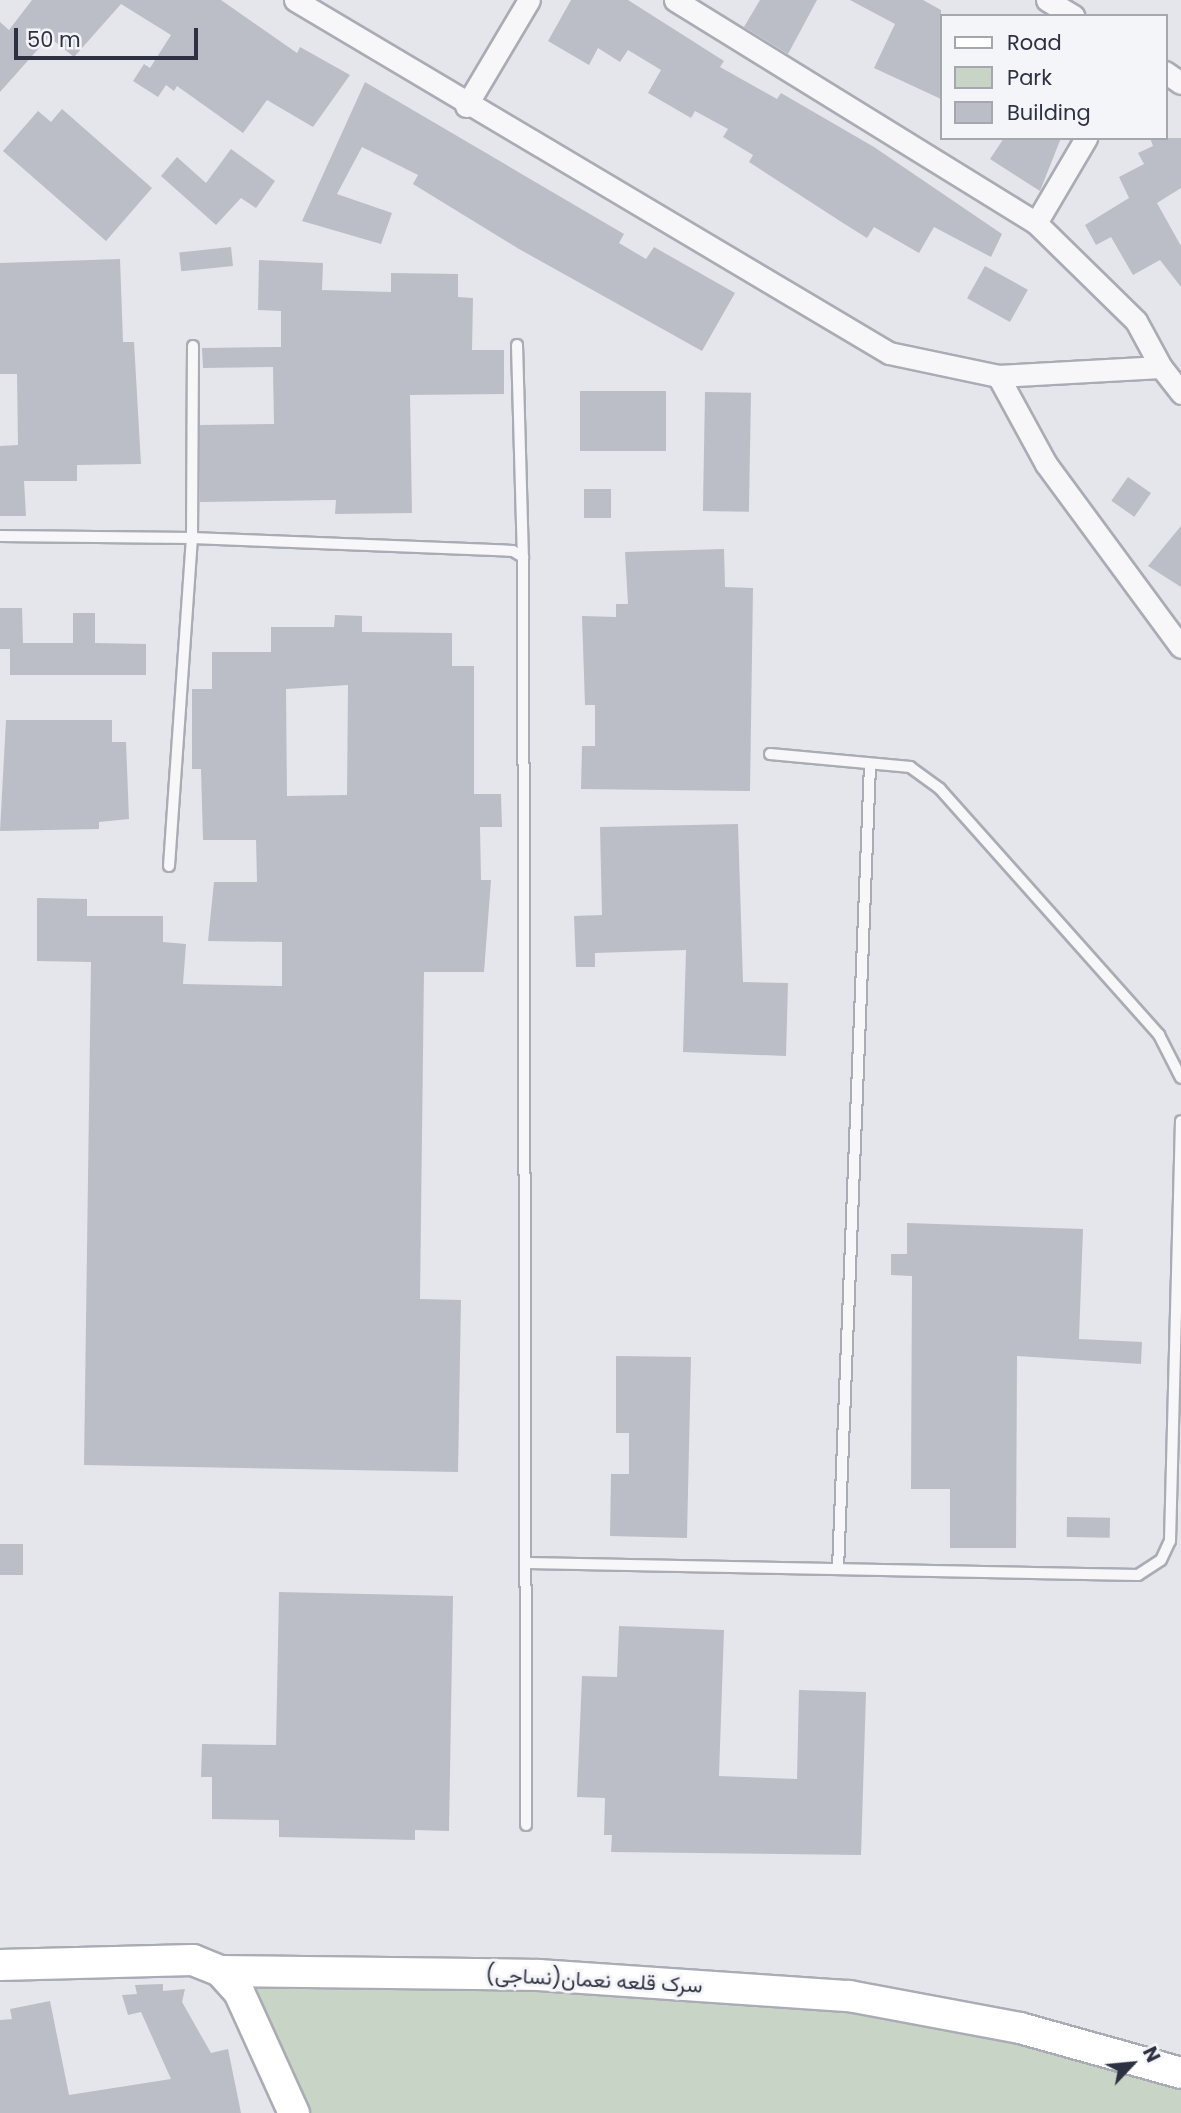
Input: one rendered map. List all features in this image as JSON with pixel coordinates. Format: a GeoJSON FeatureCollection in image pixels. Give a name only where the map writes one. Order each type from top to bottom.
{"type":"FeatureCollection","features":[{"type":"Feature","properties":{"kind":"street"},"geometry":{"type":"LineString","coordinates":[[295,0],[467,106],[889,353],[998,376],[1161,368]]}},
{"type":"Feature","properties":{"kind":"street"},"geometry":{"type":"LineString","coordinates":[[467,106],[529,0]]}},
{"type":"Feature","properties":{"kind":"street"},"geometry":{"type":"LineString","coordinates":[[675,0],[1036,223],[1136,321],[1161,368],[1181,393]]}},
{"type":"Feature","properties":{"kind":"street"},"geometry":{"type":"LineString","coordinates":[[1047,0],[1071,14]]}},
{"type":"Feature","properties":{"kind":"street"},"geometry":{"type":"LineString","coordinates":[[1036,223],[1085,140]]}},
{"type":"Feature","properties":{"kind":"street"},"geometry":{"type":"LineString","coordinates":[[998,376],[1046,464],[1181,647]]}},
{"type":"Feature","properties":{"kind":"street","name":"سرک قلعه نعمان(نساجی)"},"geometry":{"type":"LineString","coordinates":[[0,1965],[192,1960],[220,1971],[539,1975],[849,1996],[1020,2028],[1181,2073]]}},
{"type":"Feature","properties":{"kind":"street"},"geometry":{"type":"LineString","coordinates":[[220,1971],[239,1992],[294,2113]]}},
{"type":"Feature","properties":{"kind":"lane"},"geometry":{"type":"LineString","coordinates":[[517,345],[523,557],[528,1563],[526,1825]]}},
{"type":"Feature","properties":{"kind":"lane"},"geometry":{"type":"LineString","coordinates":[[169,866],[192,538],[192,346]]}},
{"type":"Feature","properties":{"kind":"lane"},"geometry":{"type":"LineString","coordinates":[[0,536],[192,538],[513,551],[523,557]]}},
{"type":"Feature","properties":{"kind":"lane"},"geometry":{"type":"LineString","coordinates":[[770,754],[910,766],[940,789],[1159,1035],[1181,1078]]}},
{"type":"Feature","properties":{"kind":"lane"},"geometry":{"type":"LineString","coordinates":[[838,1569],[870,764]]}},
{"type":"Feature","properties":{"kind":"lane"},"geometry":{"type":"LineString","coordinates":[[528,1563],[1138,1575],[1161,1560],[1170,1541],[1181,1121]]}},
{"type":"Feature","properties":{"kind":"green space"},"geometry":{"type":"Polygon","coordinates":[[[220,1971],[849,1996],[1181,2073],[1181,2113],[294,2113],[220,1971]]]}},
{"type":"Feature","properties":{"kind":"building"},"geometry":{"type":"Polygon","coordinates":[[[32,0],[221,0],[297,53],[300,47],[350,75],[313,127],[267,100],[243,133],[177,86],[174,91],[166,85],[158,97],[133,81],[144,64],[150,68],[171,35],[121,4],[74,57],[49,37],[0,92],[0,22],[9,30],[32,0]]]}},
{"type":"Feature","properties":{"kind":"building"},"geometry":{"type":"Polygon","coordinates":[[[571,0],[628,0],[724,61],[720,67],[777,99],[781,93],[874,147],[1002,234],[991,257],[934,227],[919,253],[874,227],[867,238],[749,162],[753,155],[723,137],[728,129],[695,111],[691,118],[648,93],[661,70],[628,50],[620,62],[598,48],[589,65],[548,41],[571,0]]]}},
{"type":"Feature","properties":{"kind":"building"},"geometry":{"type":"Polygon","coordinates":[[[760,0],[817,0],[788,54],[744,27],[760,0]]]}},
{"type":"Feature","properties":{"kind":"building"},"geometry":{"type":"Polygon","coordinates":[[[850,0],[923,0],[941,10],[940,99],[874,68],[895,24],[850,0]]]}},
{"type":"Feature","properties":{"kind":"building"},"geometry":{"type":"Polygon","coordinates":[[[365,82],[624,234],[619,243],[646,259],[654,247],[735,293],[702,351],[519,249],[413,184],[418,175],[362,147],[337,194],[392,213],[381,244],[302,221],[365,82]]]}},
{"type":"Feature","properties":{"kind":"building"},"geometry":{"type":"Polygon","coordinates":[[[62,109],[152,188],[106,241],[3,151],[38,111],[51,122],[62,109]]]}},
{"type":"Feature","properties":{"kind":"building"},"geometry":{"type":"Polygon","coordinates":[[[1181,138],[1181,188],[1157,203],[1181,246],[1181,287],[1160,260],[1133,275],[1111,237],[1096,245],[1085,225],[1129,198],[1119,177],[1144,164],[1138,153],[1153,146],[1151,140],[1181,138]]]}},
{"type":"Feature","properties":{"kind":"building"},"geometry":{"type":"Polygon","coordinates":[[[1003,140],[1060,140],[1040,191],[990,159],[1003,140]]]}},
{"type":"Feature","properties":{"kind":"building"},"geometry":{"type":"Polygon","coordinates":[[[231,149],[275,181],[256,208],[241,198],[216,225],[161,176],[177,157],[206,183],[231,149]]]}},
{"type":"Feature","properties":{"kind":"building"},"geometry":{"type":"Polygon","coordinates":[[[231,247],[233,266],[181,271],[179,252],[231,247]]]}},
{"type":"Feature","properties":{"kind":"building"},"geometry":{"type":"Polygon","coordinates":[[[120,259],[123,342],[134,342],[141,464],[77,465],[77,481],[24,481],[26,516],[0,516],[0,446],[18,445],[17,374],[0,374],[0,263],[120,259]]]}},
{"type":"Feature","properties":{"kind":"building"},"geometry":{"type":"Polygon","coordinates":[[[259,260],[323,263],[322,290],[391,292],[391,273],[458,274],[458,297],[473,298],[472,350],[504,350],[504,394],[410,395],[412,513],[335,514],[336,500],[200,502],[200,425],[274,424],[273,367],[203,368],[202,348],[281,347],[281,311],[258,310],[259,260]]]}},
{"type":"Feature","properties":{"kind":"building"},"geometry":{"type":"Polygon","coordinates":[[[985,266],[1028,290],[1010,322],[967,298],[985,266]]]}},
{"type":"Feature","properties":{"kind":"building"},"geometry":{"type":"Polygon","coordinates":[[[580,391],[666,391],[666,451],[580,451],[580,391]]]}},
{"type":"Feature","properties":{"kind":"building"},"geometry":{"type":"Polygon","coordinates":[[[705,392],[751,393],[749,512],[703,511],[705,392]]]}},
{"type":"Feature","properties":{"kind":"building"},"geometry":{"type":"Polygon","coordinates":[[[1128,477],[1151,493],[1134,517],[1111,501],[1128,477]]]}},
{"type":"Feature","properties":{"kind":"building"},"geometry":{"type":"Polygon","coordinates":[[[584,489],[611,489],[611,518],[584,518],[584,489]]]}},
{"type":"Feature","properties":{"kind":"building"},"geometry":{"type":"Polygon","coordinates":[[[1181,526],[1181,587],[1148,566],[1181,526]]]}},
{"type":"Feature","properties":{"kind":"building"},"geometry":{"type":"Polygon","coordinates":[[[724,549],[725,587],[753,588],[750,791],[581,789],[582,746],[595,746],[595,705],[585,705],[582,616],[616,617],[616,604],[628,604],[625,552],[724,549]]]}},
{"type":"Feature","properties":{"kind":"building"},"geometry":{"type":"Polygon","coordinates":[[[0,608],[22,608],[23,643],[73,643],[73,613],[95,613],[95,643],[146,644],[146,675],[10,675],[10,649],[0,649],[0,608]]]}},
{"type":"Feature","properties":{"kind":"building"},"geometry":{"type":"Polygon","coordinates":[[[335,615],[362,616],[362,632],[452,633],[452,666],[474,666],[474,794],[501,794],[502,827],[480,827],[481,880],[491,880],[484,972],[424,972],[420,1299],[461,1300],[458,1472],[84,1465],[91,962],[37,961],[37,898],[87,899],[87,916],[163,916],[163,942],[186,944],[183,984],[282,986],[282,942],[208,941],[214,882],[257,882],[256,840],[203,840],[201,769],[192,769],[192,689],[212,689],[212,652],[271,652],[271,627],[334,627],[335,615]],[[348,685],[286,689],[287,796],[347,795],[348,685]]]}},
{"type":"Feature","properties":{"kind":"building"},"geometry":{"type":"Polygon","coordinates":[[[6,720],[112,720],[112,742],[126,742],[129,819],[99,822],[99,829],[0,831],[6,720]]]}},
{"type":"Feature","properties":{"kind":"building"},"geometry":{"type":"Polygon","coordinates":[[[738,824],[743,982],[788,983],[786,1056],[683,1052],[686,950],[595,953],[595,967],[576,967],[574,916],[602,915],[600,827],[738,824]]]}},
{"type":"Feature","properties":{"kind":"building"},"geometry":{"type":"Polygon","coordinates":[[[907,1223],[1083,1229],[1079,1339],[1142,1342],[1141,1364],[1017,1356],[1016,1548],[950,1548],[950,1489],[911,1489],[912,1276],[891,1275],[891,1254],[907,1254],[907,1223]]]}},
{"type":"Feature","properties":{"kind":"building"},"geometry":{"type":"Polygon","coordinates":[[[616,1356],[691,1357],[687,1538],[610,1536],[611,1474],[629,1474],[629,1433],[616,1433],[616,1356]]]}},
{"type":"Feature","properties":{"kind":"building"},"geometry":{"type":"Polygon","coordinates":[[[1067,1517],[1110,1518],[1110,1538],[1067,1537],[1067,1517]]]}},
{"type":"Feature","properties":{"kind":"building"},"geometry":{"type":"Polygon","coordinates":[[[0,1544],[23,1544],[23,1575],[0,1575],[0,1544]]]}},
{"type":"Feature","properties":{"kind":"building"},"geometry":{"type":"Polygon","coordinates":[[[279,1592],[453,1596],[449,1831],[415,1830],[415,1840],[279,1837],[279,1820],[212,1819],[212,1777],[201,1777],[202,1744],[276,1745],[279,1592]]]}},
{"type":"Feature","properties":{"kind":"building"},"geometry":{"type":"Polygon","coordinates":[[[619,1626],[724,1630],[719,1776],[797,1779],[799,1690],[866,1692],[861,1855],[611,1852],[612,1835],[604,1835],[605,1798],[577,1797],[582,1676],[617,1677],[619,1626]]]}},
{"type":"Feature","properties":{"kind":"building"},"geometry":{"type":"Polygon","coordinates":[[[163,1984],[163,1991],[185,1989],[182,2002],[211,2053],[228,2049],[241,2113],[0,2113],[0,2020],[12,2019],[10,2009],[50,2001],[69,2095],[171,2079],[141,2012],[128,2015],[122,1995],[137,1994],[135,1985],[163,1984]]]}}]}
